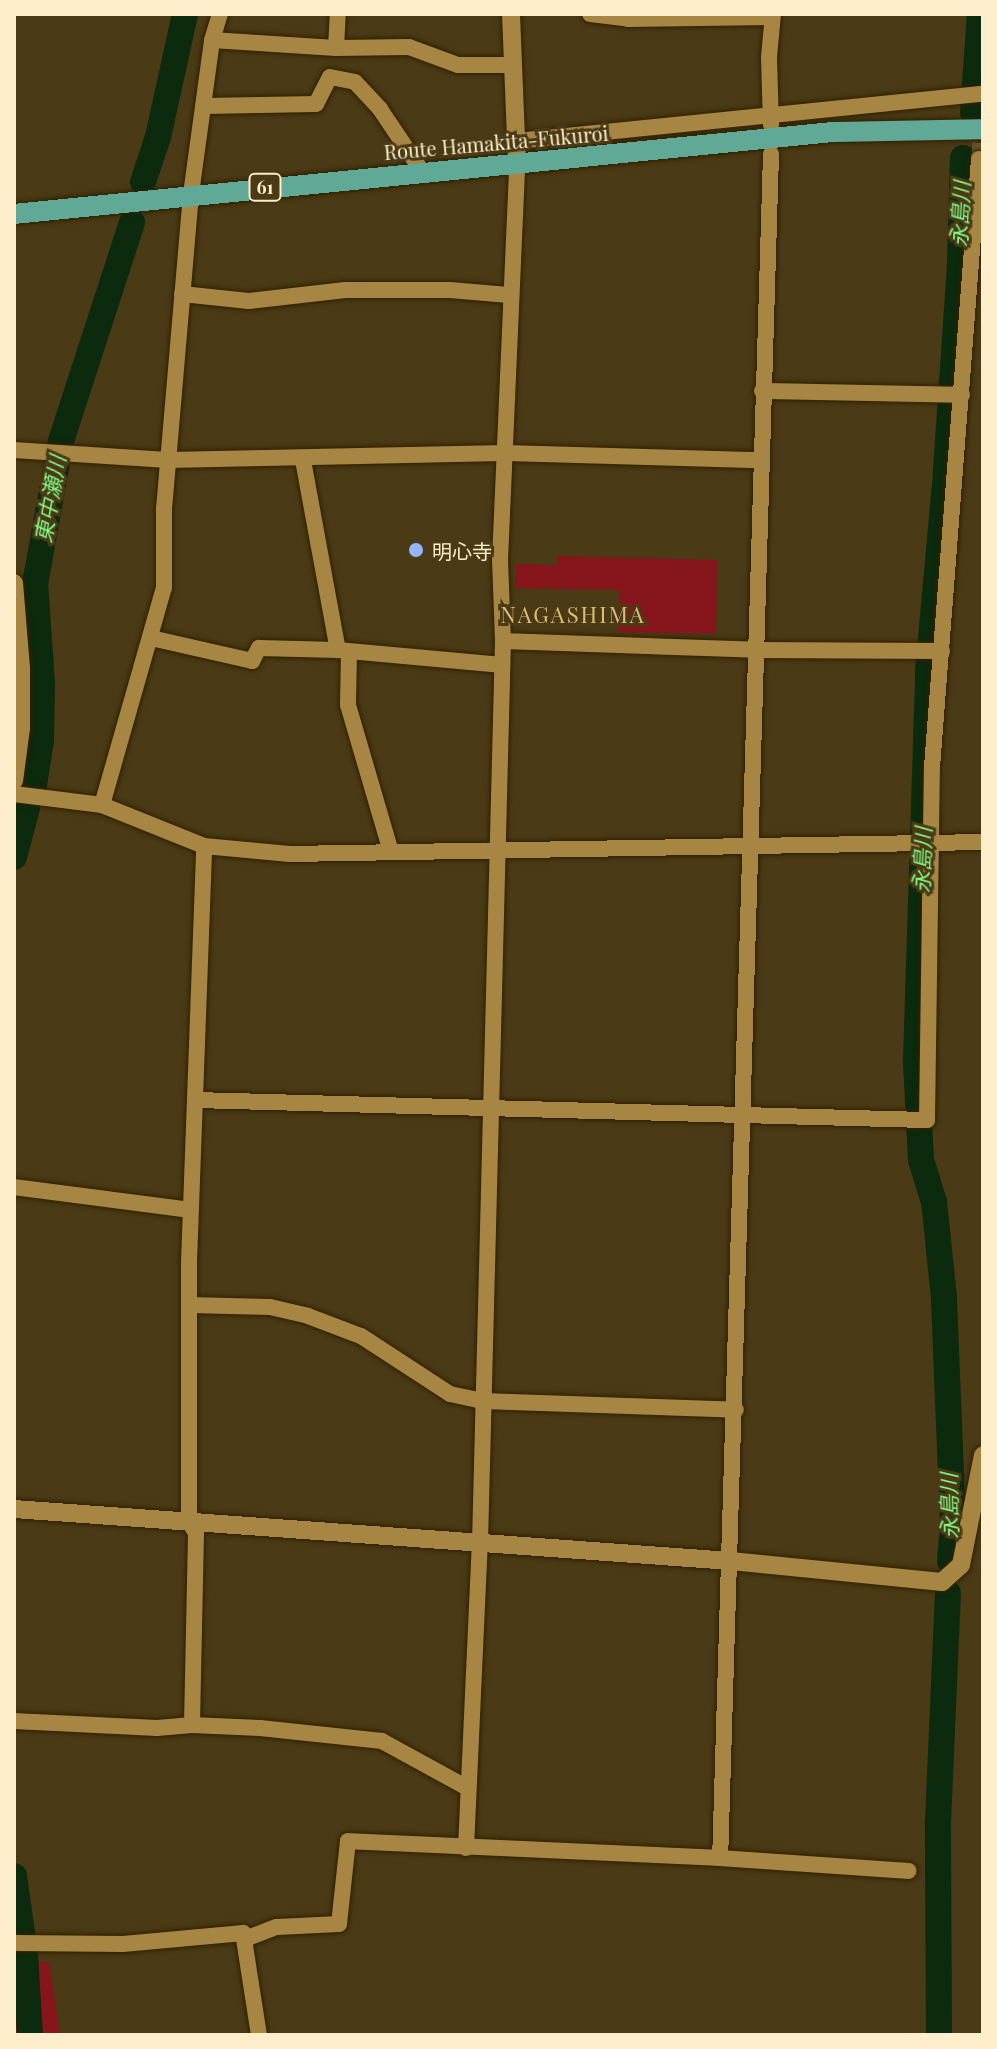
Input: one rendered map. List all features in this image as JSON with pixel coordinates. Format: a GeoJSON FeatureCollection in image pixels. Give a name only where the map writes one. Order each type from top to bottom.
{"type":"FeatureCollection","features":[{"type":"Feature","properties":{"kind":"main road","name":"Route Hamakita-Fukuroi"},"geometry":{"type":"LineString","coordinates":[[14,214],[832,132],[983,129]]}},
{"type":"Feature","properties":{"kind":"street"},"geometry":{"type":"LineString","coordinates":[[102,805],[164,588],[168,460],[191,194],[212,40],[220,14]]}},
{"type":"Feature","properties":{"kind":"street"},"geometry":{"type":"LineString","coordinates":[[336,48],[338,14]]}},
{"type":"Feature","properties":{"kind":"street"},"geometry":{"type":"LineString","coordinates":[[466,1848],[480,1543],[503,641],[500,560],[517,164],[511,14]]}},
{"type":"Feature","properties":{"kind":"street"},"geometry":{"type":"LineString","coordinates":[[590,14],[628,19],[772,15],[771,120]]}},
{"type":"Feature","properties":{"kind":"street"},"geometry":{"type":"LineString","coordinates":[[212,40],[336,48],[409,47],[458,65],[513,65]]}},
{"type":"Feature","properties":{"kind":"street"},"geometry":{"type":"LineString","coordinates":[[203,106],[316,104],[330,77],[355,82],[380,109],[423,173]]}},
{"type":"Feature","properties":{"kind":"street"},"geometry":{"type":"LineString","coordinates":[[517,141],[771,120],[964,93],[983,94]]}},
{"type":"Feature","properties":{"kind":"street"},"geometry":{"type":"LineString","coordinates":[[720,1858],[736,1410],[760,460],[771,154]]}},
{"type":"Feature","properties":{"kind":"street"},"geometry":{"type":"LineString","coordinates":[[195,1100],[919,1120],[926,1020],[926,843],[942,651],[956,395],[979,159]]}},
{"type":"Feature","properties":{"kind":"street"},"geometry":{"type":"LineString","coordinates":[[182,294],[249,301],[345,290],[450,290],[509,295]]}},
{"type":"Feature","properties":{"kind":"street"},"geometry":{"type":"LineString","coordinates":[[762,391],[956,395]]}},
{"type":"Feature","properties":{"kind":"street"},"geometry":{"type":"LineString","coordinates":[[14,450],[168,460],[303,460],[504,453],[760,460]]}},
{"type":"Feature","properties":{"kind":"street"},"geometry":{"type":"LineString","coordinates":[[303,460],[344,651],[348,705],[391,852]]}},
{"type":"Feature","properties":{"kind":"street"},"geometry":{"type":"LineString","coordinates":[[14,583],[21,728],[14,781]]}},
{"type":"Feature","properties":{"kind":"street"},"geometry":{"type":"LineString","coordinates":[[151,638],[252,661],[259,648],[344,651],[502,665]]}},
{"type":"Feature","properties":{"kind":"street"},"geometry":{"type":"LineString","coordinates":[[503,641],[757,650],[942,651]]}},
{"type":"Feature","properties":{"kind":"street"},"geometry":{"type":"LineString","coordinates":[[14,794],[102,805],[204,846],[290,854],[983,842]]}},
{"type":"Feature","properties":{"kind":"street"},"geometry":{"type":"LineString","coordinates":[[192,1725],[196,1533],[189,1522],[189,1305],[204,846]]}},
{"type":"Feature","properties":{"kind":"street"},"geometry":{"type":"LineString","coordinates":[[14,1187],[191,1210]]}},
{"type":"Feature","properties":{"kind":"street"},"geometry":{"type":"LineString","coordinates":[[189,1305],[270,1307],[308,1316],[361,1336],[450,1394],[483,1401],[736,1410]]}},
{"type":"Feature","properties":{"kind":"street"},"geometry":{"type":"LineString","coordinates":[[14,1509],[731,1561],[942,1582],[961,1565],[983,1455]]}},
{"type":"Feature","properties":{"kind":"street"},"geometry":{"type":"LineString","coordinates":[[14,1721],[157,1728],[192,1725],[382,1741],[468,1788]]}},
{"type":"Feature","properties":{"kind":"street"},"geometry":{"type":"LineString","coordinates":[[245,1939],[277,1927],[339,1924],[348,1841],[720,1858],[909,1871]]}},
{"type":"Feature","properties":{"kind":"street"},"geometry":{"type":"LineString","coordinates":[[14,1943],[123,1944],[243,1933],[259,2035]]}},
{"type":"Feature","properties":{"kind":"shaded area"},"geometry":{"type":"Polygon","coordinates":[[[557,556],[717,560],[716,634],[618,632],[619,590],[515,588],[516,564],[557,565],[557,556]]]}},
{"type":"Feature","properties":{"kind":"shaded area"},"geometry":{"type":"Polygon","coordinates":[[[14,1960],[49,1962],[60,2035],[14,2035],[14,1960]]]}},
{"type":"Feature","properties":{"kind":"waterway","name":"東中瀬川"},"geometry":{"type":"LineString","coordinates":[[143,182],[158,137],[185,14]]}},
{"type":"Feature","properties":{"kind":"waterway","name":"永島川"},"geometry":{"type":"LineString","coordinates":[[973,113],[980,14]]}},
{"type":"Feature","properties":{"kind":"waterway","name":"永島川"},"geometry":{"type":"LineString","coordinates":[[950,1561],[953,1524],[944,1298],[934,1202],[921,1160],[916,1061],[928,671],[945,485],[960,263],[963,158]]}},
{"type":"Feature","properties":{"kind":"waterway","name":"東中瀬川"},"geometry":{"type":"LineString","coordinates":[[34,785],[41,741],[42,683],[35,584],[61,441],[132,222]]}},
{"type":"Feature","properties":{"kind":"waterway","name":"東中瀬川"},"geometry":{"type":"LineString","coordinates":[[14,857],[27,808]]}},
{"type":"Feature","properties":{"kind":"waterway","name":"永島川"},"geometry":{"type":"LineString","coordinates":[[939,2035],[938,1821],[948,1593]]}},
{"type":"Feature","properties":{"kind":"waterway"},"geometry":{"type":"LineString","coordinates":[[14,1876],[25,1954],[30,2035]]}},
{"type":"Feature","properties":{"kind":"tunnel"},"geometry":{"type":"LineString","coordinates":[[979,159],[983,122]]}},
{"type":"Feature","properties":{"kind":"place","name":"明心寺"},"geometry":{"type":"Point","coordinates":[416,550]}},
{"type":"Feature","properties":{"kind":"district","name":"NAGASHIMA"},"geometry":{"type":"Point","coordinates":[573,615]}}]}
